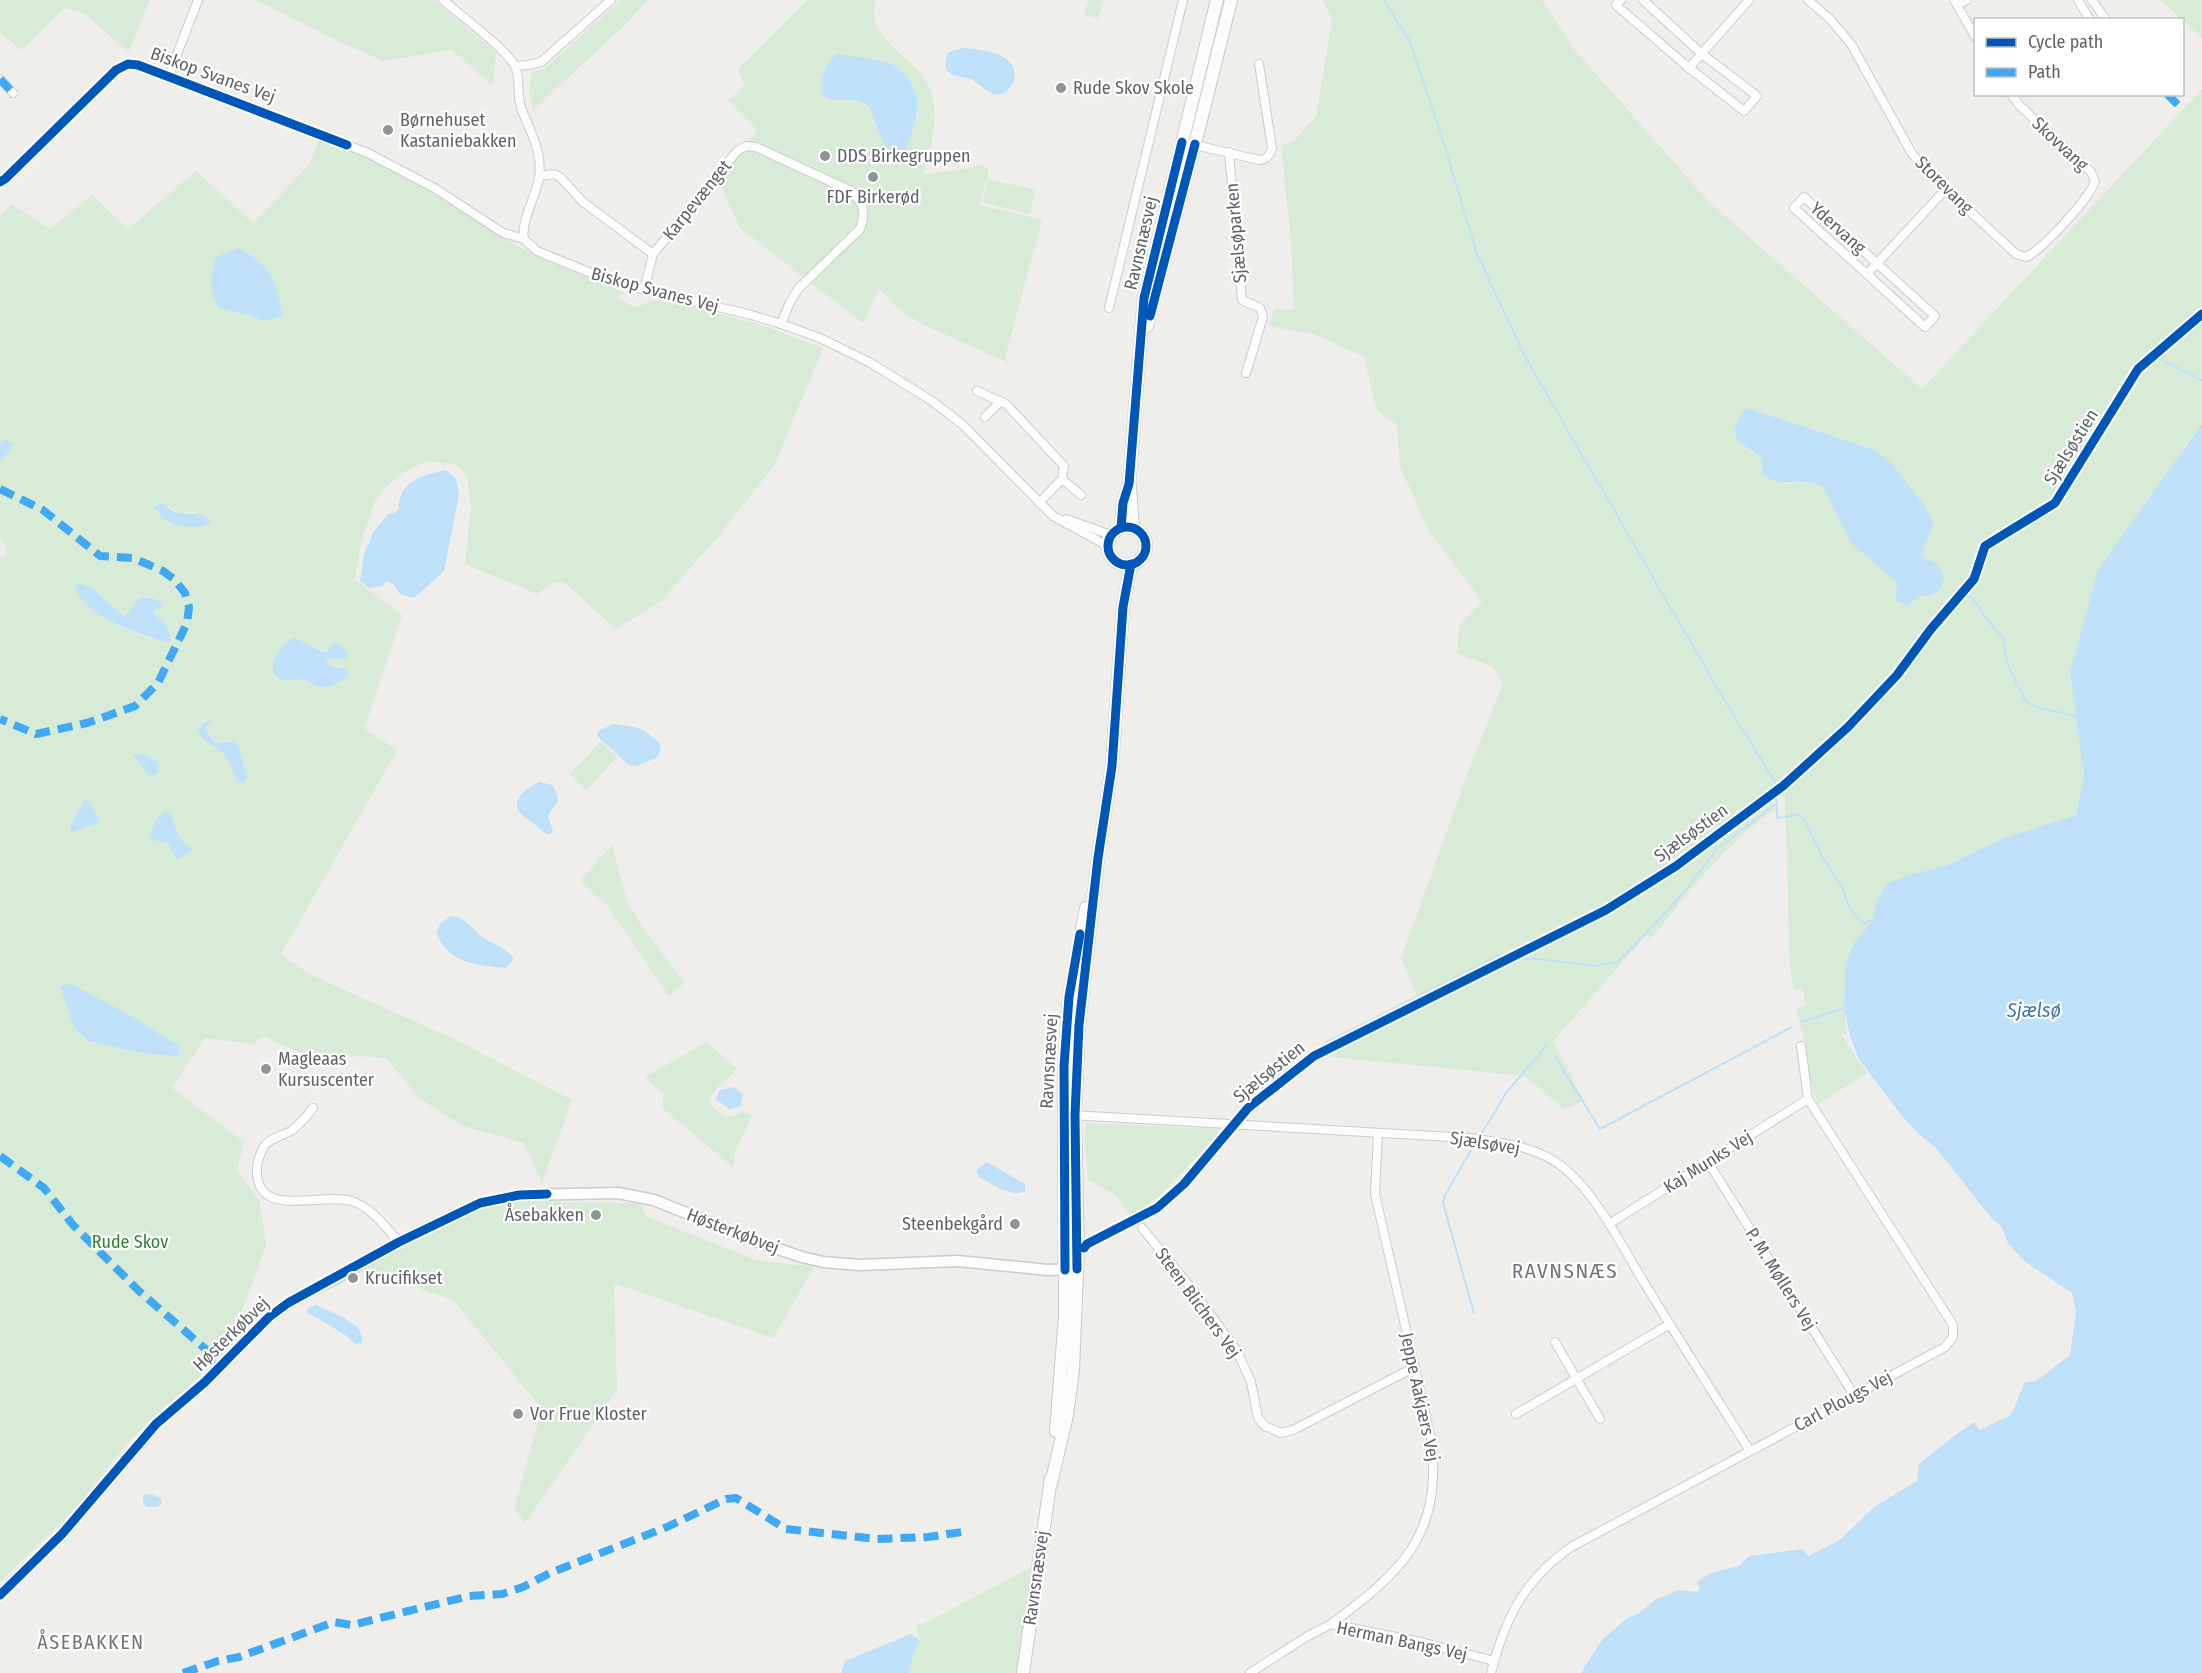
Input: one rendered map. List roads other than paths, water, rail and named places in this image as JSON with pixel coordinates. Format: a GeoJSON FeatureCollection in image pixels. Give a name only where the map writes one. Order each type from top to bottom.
{"type":"FeatureCollection","features":[{"type":"Feature","properties":{"kind":"main road","name":"Ravnsnæsvej"},"geometry":{"type":"LineString","coordinates":[[1118,534],[1132,504],[1129,484],[1144,298],[1217,0]]}},
{"type":"Feature","properties":{"kind":"main road","name":"Ravnsnæsvej"},"geometry":{"type":"LineString","coordinates":[[1139,353],[1196,144],[1231,0]]}},
{"type":"Feature","properties":{"kind":"main road"},"geometry":{"type":"LineString","coordinates":[[1118,534],[1144,539],[1145,550],[1140,559],[1125,564],[1111,556],[1118,534]]}},
{"type":"Feature","properties":{"kind":"main road","name":"Ravnsnæsvej"},"geometry":{"type":"LineString","coordinates":[[1023,1673],[1051,1484],[1071,1269],[1069,1115],[1098,858],[1114,746],[1125,564]]}},
{"type":"Feature","properties":{"kind":"street","name":"Biskop Svanes Vej"},"geometry":{"type":"LineString","coordinates":[[169,75],[198,0]]}},
{"type":"Feature","properties":{"kind":"street"},"geometry":{"type":"LineString","coordinates":[[443,0],[502,51],[515,66],[520,106],[537,142],[540,176],[523,232],[524,239]]}},
{"type":"Feature","properties":{"kind":"street"},"geometry":{"type":"LineString","coordinates":[[515,66],[541,62],[611,0]]}},
{"type":"Feature","properties":{"kind":"street","name":"Ravnsnæsvej"},"geometry":{"type":"LineString","coordinates":[[1109,308],[1183,0]]}},
{"type":"Feature","properties":{"kind":"street"},"geometry":{"type":"LineString","coordinates":[[1621,0],[1616,5],[1689,68],[1744,111],[1757,96],[1702,54],[1643,0]]}},
{"type":"Feature","properties":{"kind":"street"},"geometry":{"type":"LineString","coordinates":[[1689,68],[1749,0]]}},
{"type":"Feature","properties":{"kind":"street","name":"Storevang"},"geometry":{"type":"LineString","coordinates":[[1808,0],[1830,19],[1851,44],[1911,152],[1924,169],[2016,254],[2026,257],[2034,253],[2062,224]]}},
{"type":"Feature","properties":{"kind":"street"},"geometry":{"type":"LineString","coordinates":[[1967,0],[1956,3],[1974,34]]}},
{"type":"Feature","properties":{"kind":"street"},"geometry":{"type":"LineString","coordinates":[[2078,0],[2089,18]]}},
{"type":"Feature","properties":{"kind":"street"},"geometry":{"type":"LineString","coordinates":[[2092,0],[2105,18]]}},
{"type":"Feature","properties":{"kind":"street"},"geometry":{"type":"LineString","coordinates":[[1182,142],[1259,160],[1270,155],[1272,148],[1259,64]]}},
{"type":"Feature","properties":{"kind":"street","name":"Biskop Svanes Vej"},"geometry":{"type":"LineString","coordinates":[[0,182],[120,67],[138,65],[368,153],[436,189],[504,233],[524,239],[537,250],[596,275],[644,291],[748,314],[820,338],[870,362],[932,401],[962,424],[1051,512],[1118,534]]}},
{"type":"Feature","properties":{"kind":"street"},"geometry":{"type":"LineString","coordinates":[[0,79],[13,93]]}},
{"type":"Feature","properties":{"kind":"street","name":"Skovvang"},"geometry":{"type":"LineString","coordinates":[[2012,96],[2020,106],[2091,172],[2096,181],[2092,191],[2062,224]]}},
{"type":"Feature","properties":{"kind":"street","name":"Karpevænget"},"geometry":{"type":"LineString","coordinates":[[644,291],[653,254],[709,190],[715,178],[737,150],[746,146],[756,147],[851,190],[859,198],[864,208],[864,218],[860,229],[799,288],[781,324]]}},
{"type":"Feature","properties":{"kind":"street","name":"Sjælsøparken"},"geometry":{"type":"LineString","coordinates":[[1229,152],[1242,300],[1260,308],[1263,317],[1246,373]]}},
{"type":"Feature","properties":{"kind":"street","name":"Karpevænget"},"geometry":{"type":"LineString","coordinates":[[540,176],[554,174],[560,177],[583,202],[653,254]]}},
{"type":"Feature","properties":{"kind":"street","name":"Ydervang"},"geometry":{"type":"LineString","coordinates":[[1867,274],[1945,190]]}},
{"type":"Feature","properties":{"kind":"street","name":"Ydervang"},"geometry":{"type":"LineString","coordinates":[[1804,197],[1877,263],[1935,316],[1925,327],[1794,208],[1804,197]]}},
{"type":"Feature","properties":{"kind":"street"},"geometry":{"type":"LineString","coordinates":[[977,391],[1006,404],[1064,466],[1062,479],[1039,502]]}},
{"type":"Feature","properties":{"kind":"street"},"geometry":{"type":"LineString","coordinates":[[985,417],[1000,402]]}},
{"type":"Feature","properties":{"kind":"street"},"geometry":{"type":"LineString","coordinates":[[1062,479],[1081,495]]}},
{"type":"Feature","properties":{"kind":"street","name":"Carl Plougs Vej"},"geometry":{"type":"LineString","coordinates":[[1491,1673],[1512,1613],[1523,1594],[1536,1576],[1571,1547],[1950,1343],[1954,1331],[1953,1325],[1809,1100],[1802,1046]]}},
{"type":"Feature","properties":{"kind":"street","name":"Kaj Munks Vej"},"geometry":{"type":"LineString","coordinates":[[1608,1224],[1809,1100]]}},
{"type":"Feature","properties":{"kind":"street"},"geometry":{"type":"LineString","coordinates":[[313,1108],[294,1129],[267,1144],[259,1157],[256,1169],[257,1181],[262,1190],[273,1199],[334,1198],[352,1201],[370,1210],[399,1242]]}},
{"type":"Feature","properties":{"kind":"street","name":"Sjælsøvej"},"geometry":{"type":"LineString","coordinates":[[1069,1115],[1469,1138],[1514,1145],[1539,1153],[1563,1167],[1582,1185],[1750,1451]]}},
{"type":"Feature","properties":{"kind":"street","name":"Jeppe Aakjærs Vej"},"geometry":{"type":"LineString","coordinates":[[1331,1624],[1373,1593],[1389,1578],[1419,1537],[1432,1500],[1435,1470],[1432,1443],[1375,1194],[1378,1133]]}},
{"type":"Feature","properties":{"kind":"street","name":"P. M. Møllers Vej"},"geometry":{"type":"LineString","coordinates":[[1708,1162],[1854,1395]]}},
{"type":"Feature","properties":{"kind":"street","name":"Høsterkøbvej"},"geometry":{"type":"LineString","coordinates":[[0,1595],[62,1534],[156,1424],[205,1382],[270,1317],[288,1303],[399,1242],[474,1206],[494,1199],[519,1195],[618,1193],[654,1200],[763,1244],[824,1262],[860,1265],[958,1261],[1048,1270],[1071,1269]]}},
{"type":"Feature","properties":{"kind":"street","name":"Steen Blichers Vej"},"geometry":{"type":"LineString","coordinates":[[1142,1228],[1192,1288],[1237,1351],[1251,1382],[1258,1418],[1272,1431],[1281,1433],[1293,1430],[1415,1367]]}},
{"type":"Feature","properties":{"kind":"street"},"geometry":{"type":"LineString","coordinates":[[1516,1414],[1670,1324]]}},
{"type":"Feature","properties":{"kind":"street"},"geometry":{"type":"LineString","coordinates":[[1555,1342],[1600,1419]]}},
{"type":"Feature","properties":{"kind":"street","name":"Herman Bangs Vej"},"geometry":{"type":"LineString","coordinates":[[1250,1673],[1306,1637],[1331,1624],[1421,1642],[1494,1661]]}},
{"type":"Feature","properties":{"kind":"water"},"geometry":{"type":"Polygon","coordinates":[[[961,48],[987,51],[1011,63],[1014,80],[1009,89],[1002,94],[994,94],[973,80],[953,75],[947,71],[945,65],[948,53],[961,48]]]}},
{"type":"Feature","properties":{"kind":"water"},"geometry":{"type":"Polygon","coordinates":[[[837,54],[887,63],[897,67],[907,77],[913,86],[917,105],[915,124],[905,152],[896,156],[886,146],[872,113],[865,104],[855,100],[835,100],[823,96],[824,73],[837,54]]]}},
{"type":"Feature","properties":{"kind":"water"},"geometry":{"type":"Polygon","coordinates":[[[239,248],[259,262],[270,275],[283,315],[264,321],[219,308],[211,283],[216,257],[239,248]]]}},
{"type":"Feature","properties":{"kind":"water"},"geometry":{"type":"Polygon","coordinates":[[[1746,408],[1875,450],[1893,465],[1923,504],[1934,523],[1923,549],[1924,558],[1936,563],[1944,576],[1941,589],[1929,596],[1919,596],[1907,606],[1896,601],[1897,583],[1851,543],[1823,487],[1806,482],[1777,482],[1762,473],[1762,458],[1737,440],[1734,428],[1746,408]]]}},
{"type":"Feature","properties":{"kind":"water","name":"Sjælsø"},"geometry":{"type":"Polygon","coordinates":[[[2202,424],[2202,1673],[1581,1673],[1601,1641],[1627,1618],[1638,1614],[1655,1600],[1679,1590],[1697,1592],[1700,1590],[1697,1582],[1711,1573],[1739,1566],[1749,1556],[1802,1549],[1808,1556],[1840,1540],[1874,1507],[1917,1481],[1919,1464],[1954,1436],[1974,1422],[1979,1430],[2011,1415],[2025,1382],[2036,1381],[2070,1355],[2076,1312],[2072,1293],[2024,1261],[2008,1243],[2001,1226],[1992,1219],[1937,1149],[1902,1116],[1859,1059],[1850,1036],[1844,1008],[1845,965],[1854,943],[1873,920],[1877,899],[1888,883],[1948,865],[2004,838],[2076,815],[2084,776],[2070,673],[2098,570],[2202,424]]]}},
{"type":"Feature","properties":{"kind":"water"},"geometry":{"type":"Polygon","coordinates":[[[6,439],[13,444],[0,463],[0,445],[6,439]]]}},
{"type":"Feature","properties":{"kind":"water"},"geometry":{"type":"Polygon","coordinates":[[[446,470],[456,479],[459,495],[444,571],[414,598],[400,594],[393,584],[386,581],[382,586],[369,588],[360,581],[364,554],[373,533],[388,514],[399,509],[402,492],[407,486],[421,477],[446,470]]]}},
{"type":"Feature","properties":{"kind":"water"},"geometry":{"type":"Polygon","coordinates":[[[162,503],[177,512],[200,515],[211,522],[194,527],[175,524],[164,519],[154,508],[162,503]]]}},
{"type":"Feature","properties":{"kind":"water"},"geometry":{"type":"Polygon","coordinates":[[[80,583],[92,588],[123,616],[129,613],[139,598],[158,601],[163,606],[154,611],[155,615],[164,621],[171,636],[168,642],[128,629],[99,614],[79,595],[75,584],[80,583]]]}},
{"type":"Feature","properties":{"kind":"water"},"geometry":{"type":"Polygon","coordinates":[[[295,638],[326,652],[335,642],[341,646],[346,651],[348,660],[328,658],[326,661],[331,667],[346,669],[349,675],[339,683],[322,687],[305,679],[281,679],[275,675],[273,663],[276,657],[285,645],[295,638]]]}},
{"type":"Feature","properties":{"kind":"water"},"geometry":{"type":"Polygon","coordinates":[[[213,719],[205,729],[214,740],[219,743],[233,741],[239,747],[247,778],[242,783],[236,780],[225,756],[204,740],[199,733],[198,728],[202,724],[213,719]]]}},
{"type":"Feature","properties":{"kind":"water"},"geometry":{"type":"Polygon","coordinates":[[[613,724],[643,730],[659,742],[661,750],[656,758],[636,766],[629,765],[597,736],[599,731],[613,724]]]}},
{"type":"Feature","properties":{"kind":"water"},"geometry":{"type":"Polygon","coordinates":[[[133,754],[148,756],[155,760],[158,764],[157,774],[150,776],[147,774],[133,754]]]}},
{"type":"Feature","properties":{"kind":"water"},"geometry":{"type":"Polygon","coordinates":[[[540,782],[552,785],[558,800],[548,817],[553,831],[550,834],[524,817],[517,805],[523,793],[540,782]]]}},
{"type":"Feature","properties":{"kind":"water"},"geometry":{"type":"Polygon","coordinates":[[[85,798],[91,804],[100,822],[71,833],[71,825],[85,798]]]}},
{"type":"Feature","properties":{"kind":"water"},"geometry":{"type":"Polygon","coordinates":[[[164,811],[171,814],[181,839],[193,849],[177,860],[168,843],[149,839],[156,820],[164,811]]]}},
{"type":"Feature","properties":{"kind":"water"},"geometry":{"type":"Polygon","coordinates":[[[451,916],[464,921],[482,937],[503,948],[514,959],[506,968],[474,964],[456,957],[436,933],[441,923],[451,916]]]}},
{"type":"Feature","properties":{"kind":"water"},"geometry":{"type":"Polygon","coordinates":[[[71,984],[135,1018],[180,1047],[177,1057],[136,1052],[88,1041],[74,1027],[60,986],[71,984]]]}},
{"type":"Feature","properties":{"kind":"water"},"geometry":{"type":"Polygon","coordinates":[[[734,1087],[743,1095],[740,1107],[729,1109],[716,1099],[720,1090],[734,1087]]]}},
{"type":"Feature","properties":{"kind":"water"},"geometry":{"type":"Polygon","coordinates":[[[987,1162],[1025,1184],[1025,1191],[1008,1192],[980,1178],[976,1170],[987,1162]]]}},
{"type":"Feature","properties":{"kind":"water"},"geometry":{"type":"Polygon","coordinates":[[[316,1305],[343,1317],[357,1327],[363,1338],[361,1343],[355,1344],[347,1336],[307,1312],[308,1308],[316,1305]]]}},
{"type":"Feature","properties":{"kind":"water"},"geometry":{"type":"Polygon","coordinates":[[[152,1494],[161,1499],[162,1503],[157,1507],[146,1507],[143,1495],[152,1494]]]}},
{"type":"Feature","properties":{"kind":"water"},"geometry":{"type":"Polygon","coordinates":[[[911,1634],[920,1641],[914,1652],[909,1673],[841,1673],[845,1661],[911,1634]]]}},
{"type":"Feature","properties":{"kind":"waterway"},"geometry":{"type":"LineString","coordinates":[[1384,0],[1409,40],[1438,124],[1476,251],[1524,355],[1719,691],[1775,782],[1775,788]]}},
{"type":"Feature","properties":{"kind":"waterway"},"geometry":{"type":"LineString","coordinates":[[2158,358],[2202,380]]}},
{"type":"Feature","properties":{"kind":"waterway"},"geometry":{"type":"LineString","coordinates":[[1967,594],[2003,638],[2008,666],[2026,702],[2075,716]]}},
{"type":"Feature","properties":{"kind":"waterway"},"geometry":{"type":"LineString","coordinates":[[1776,794],[1777,818],[1782,817]]}},
{"type":"Feature","properties":{"kind":"waterway"},"geometry":{"type":"LineString","coordinates":[[1520,957],[1595,966],[1617,962],[1686,890],[1717,849],[1777,803]]}},
{"type":"Feature","properties":{"kind":"waterway"},"geometry":{"type":"LineString","coordinates":[[1785,817],[1798,814],[1804,819],[1822,856],[1841,886],[1850,908],[1860,921],[1864,923],[1873,920]]}},
{"type":"Feature","properties":{"kind":"waterway"},"geometry":{"type":"LineString","coordinates":[[1232,1118],[1270,1081],[1327,1042],[1500,955],[1512,956]]}},
{"type":"Feature","properties":{"kind":"waterway"},"geometry":{"type":"LineString","coordinates":[[1801,1022],[1844,1008]]}},
{"type":"Feature","properties":{"kind":"waterway"},"geometry":{"type":"LineString","coordinates":[[1555,1057],[1600,1129],[1792,1027]]}},
{"type":"Feature","properties":{"kind":"waterway"},"geometry":{"type":"LineString","coordinates":[[1481,1135],[1506,1093],[1546,1046]]}},
{"type":"Feature","properties":{"kind":"waterway"},"geometry":{"type":"LineString","coordinates":[[1473,1147],[1445,1195],[1443,1203],[1474,1313]]}},
{"type":"Feature","properties":{"kind":"place","name":"Rude Skov Skole"},"geometry":{"type":"Point","coordinates":[1061,88]}},
{"type":"Feature","properties":{"kind":"place","name":"Børnehuset Kastaniebakken"},"geometry":{"type":"Point","coordinates":[388,130]}},
{"type":"Feature","properties":{"kind":"place","name":"DDS Birkegruppen"},"geometry":{"type":"Point","coordinates":[825,156]}},
{"type":"Feature","properties":{"kind":"place","name":"FDF Birkerød"},"geometry":{"type":"Point","coordinates":[873,177]}},
{"type":"Feature","properties":{"kind":"place","name":"Magleaas Kursuscenter"},"geometry":{"type":"Point","coordinates":[266,1069]}},
{"type":"Feature","properties":{"kind":"place","name":"Åsebakken"},"geometry":{"type":"Point","coordinates":[596,1215]}},
{"type":"Feature","properties":{"kind":"place","name":"Steenbekgård"},"geometry":{"type":"Point","coordinates":[1015,1224]}},
{"type":"Feature","properties":{"kind":"place","name":"Krucifikset"},"geometry":{"type":"Point","coordinates":[353,1278]}},
{"type":"Feature","properties":{"kind":"place","name":"Vor Frue Kloster"},"geometry":{"type":"Point","coordinates":[518,1414]}},
{"type":"Feature","properties":{"kind":"district","name":"RAVNSNÆS"},"geometry":{"type":"Point","coordinates":[1565,1271]}},
{"type":"Feature","properties":{"kind":"district","name":"ÅSEBAKKEN"},"geometry":{"type":"Point","coordinates":[91,1642]}},
{"type":"Feature","properties":{"kind":"park label","name":"Rude Skov"},"geometry":{"type":"Point","coordinates":[130,1242]}}]}
